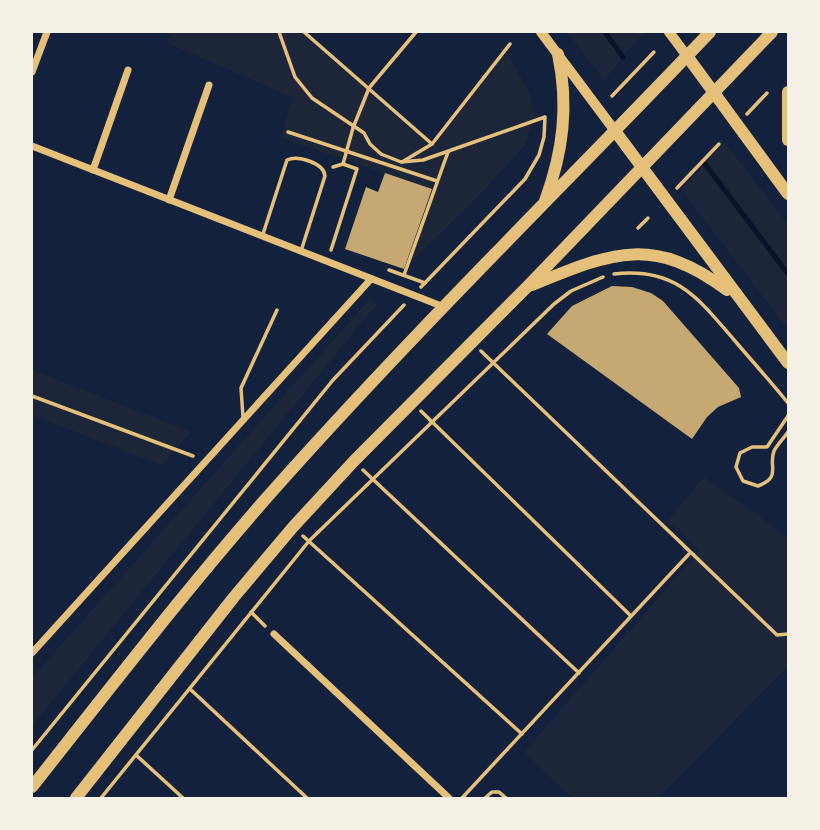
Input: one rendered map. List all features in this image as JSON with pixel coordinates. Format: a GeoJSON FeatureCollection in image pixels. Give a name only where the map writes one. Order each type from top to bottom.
{"type":"FeatureCollection","features":[{"type":"Feature","properties":{"kind":"main road"},"geometry":{"type":"LineString","coordinates":[[541,32],[789,363]]}},
{"type":"Feature","properties":{"kind":"main road"},"geometry":{"type":"LineString","coordinates":[[669,32],[789,194]]}},
{"type":"Feature","properties":{"kind":"main road"},"geometry":{"type":"LineString","coordinates":[[32,787],[257,509],[355,400],[710,32]]}},
{"type":"Feature","properties":{"kind":"main road"},"geometry":{"type":"LineString","coordinates":[[76,799],[234,597],[293,527],[772,32]]}},
{"type":"Feature","properties":{"kind":"main road"},"geometry":{"type":"LineString","coordinates":[[543,206],[556,170],[564,133],[564,85],[558,54]]}},
{"type":"Feature","properties":{"kind":"main road"},"geometry":{"type":"LineString","coordinates":[[789,92],[789,141]]}},
{"type":"Feature","properties":{"kind":"main road"},"geometry":{"type":"LineString","coordinates":[[528,286],[597,259],[627,254],[653,254],[668,257],[697,270],[739,299]]}},
{"type":"Feature","properties":{"kind":"street"},"geometry":{"type":"LineString","coordinates":[[32,72],[47,32]]}},
{"type":"Feature","properties":{"kind":"street"},"geometry":{"type":"LineString","coordinates":[[93,170],[128,70]]}},
{"type":"Feature","properties":{"kind":"street"},"geometry":{"type":"LineString","coordinates":[[169,200],[209,85]]}},
{"type":"Feature","properties":{"kind":"street"},"geometry":{"type":"LineString","coordinates":[[32,146],[444,307]]}},
{"type":"Feature","properties":{"kind":"street"},"geometry":{"type":"LineString","coordinates":[[32,653],[371,279]]}},
{"type":"Feature","properties":{"kind":"street"},"geometry":{"type":"LineString","coordinates":[[274,634],[449,799]]}},
{"type":"Feature","properties":{"kind":"lane"},"geometry":{"type":"LineString","coordinates":[[262,236],[287,160],[295,158],[321,166],[325,176],[300,251]]}},
{"type":"Feature","properties":{"kind":"lane"},"geometry":{"type":"LineString","coordinates":[[243,419],[241,388],[277,310]]}},
{"type":"Feature","properties":{"kind":"lane"},"geometry":{"type":"LineString","coordinates":[[789,416],[767,447],[752,447],[740,453],[736,467],[743,481],[758,485],[769,479],[774,467],[774,452],[789,432]]}},
{"type":"Feature","properties":{"kind":"lane"},"geometry":{"type":"LineString","coordinates":[[485,799],[492,792],[499,792],[506,799]]}},
{"type":"Feature","properties":{"kind":"path"},"geometry":{"type":"LineString","coordinates":[[32,750],[333,380],[525,179],[539,155],[544,137],[545,117],[423,160],[401,162],[381,154],[370,144],[364,133],[353,128],[312,97],[295,77],[279,32]]}},
{"type":"Feature","properties":{"kind":"path"},"geometry":{"type":"LineString","coordinates":[[304,32],[432,144]]}},
{"type":"Feature","properties":{"kind":"path"},"geometry":{"type":"LineString","coordinates":[[331,250],[357,169],[342,164],[353,128],[369,88],[416,32]]}},
{"type":"Feature","properties":{"kind":"path"},"geometry":{"type":"LineString","coordinates":[[401,162],[432,144],[510,44]]}},
{"type":"Feature","properties":{"kind":"path"},"geometry":{"type":"LineString","coordinates":[[612,96],[654,52]]}},
{"type":"Feature","properties":{"kind":"path"},"geometry":{"type":"LineString","coordinates":[[745,116],[767,93]]}},
{"type":"Feature","properties":{"kind":"path"},"geometry":{"type":"LineString","coordinates":[[288,132],[437,181]]}},
{"type":"Feature","properties":{"kind":"path"},"geometry":{"type":"LineString","coordinates":[[674,190],[719,144]]}},
{"type":"Feature","properties":{"kind":"path"},"geometry":{"type":"LineString","coordinates":[[404,275],[448,152]]}},
{"type":"Feature","properties":{"kind":"path"},"geometry":{"type":"LineString","coordinates":[[638,228],[648,218]]}},
{"type":"Feature","properties":{"kind":"path"},"geometry":{"type":"LineString","coordinates":[[101,799],[309,541],[554,304],[571,291],[588,282],[632,272],[672,282],[698,297],[789,403]]}},
{"type":"Feature","properties":{"kind":"path"},"geometry":{"type":"LineString","coordinates":[[473,342],[777,635],[789,634]]}},
{"type":"Feature","properties":{"kind":"path"},"geometry":{"type":"LineString","coordinates":[[32,396],[205,461]]}},
{"type":"Feature","properties":{"kind":"path"},"geometry":{"type":"LineString","coordinates":[[412,403],[631,616]]}},
{"type":"Feature","properties":{"kind":"path"},"geometry":{"type":"LineString","coordinates":[[354,461],[579,673]]}},
{"type":"Feature","properties":{"kind":"path"},"geometry":{"type":"LineString","coordinates":[[293,527],[522,734]]}},
{"type":"Feature","properties":{"kind":"path"},"geometry":{"type":"LineString","coordinates":[[462,799],[690,553]]}},
{"type":"Feature","properties":{"kind":"path"},"geometry":{"type":"LineString","coordinates":[[251,612],[274,634]]}},
{"type":"Feature","properties":{"kind":"path"},"geometry":{"type":"LineString","coordinates":[[190,689],[307,799]]}},
{"type":"Feature","properties":{"kind":"path"},"geometry":{"type":"LineString","coordinates":[[136,755],[183,799]]}},
{"type":"Feature","properties":{"kind":"shaded area"},"geometry":{"type":"Polygon","coordinates":[[[172,32],[304,32],[432,143],[505,50],[529,91],[535,116],[525,145],[404,269],[431,189],[281,138],[292,97],[167,43],[172,32]]]}},
{"type":"Feature","properties":{"kind":"shaded area"},"geometry":{"type":"Polygon","coordinates":[[[567,32],[644,32],[604,80],[567,32]]]}},
{"type":"Feature","properties":{"kind":"shaded area"},"geometry":{"type":"Polygon","coordinates":[[[725,143],[788,224],[788,330],[681,189],[725,143]]]}},
{"type":"Feature","properties":{"kind":"shaded area"},"geometry":{"type":"Polygon","coordinates":[[[370,299],[377,304],[32,726],[32,677],[370,299]]]}},
{"type":"Feature","properties":{"kind":"shaded area"},"geometry":{"type":"Polygon","coordinates":[[[32,370],[191,432],[161,465],[32,415],[32,370]]]}},
{"type":"Feature","properties":{"kind":"shaded area"},"geometry":{"type":"Polygon","coordinates":[[[704,477],[788,537],[788,666],[659,798],[572,798],[524,752],[700,550],[667,521],[704,477]]]}},
{"type":"Feature","properties":{"kind":"building"},"geometry":{"type":"Polygon","coordinates":[[[385,173],[432,189],[404,269],[345,249],[366,187],[378,192],[385,173]]]}},
{"type":"Feature","properties":{"kind":"building"},"geometry":{"type":"Polygon","coordinates":[[[612,286],[632,287],[651,293],[663,301],[739,388],[741,397],[718,407],[707,417],[692,439],[547,334],[572,306],[612,286]]]}},
{"type":"Feature","properties":{"kind":"waterway"},"geometry":{"type":"LineString","coordinates":[[605,32],[623,57]]}},
{"type":"Feature","properties":{"kind":"waterway"},"geometry":{"type":"LineString","coordinates":[[705,164],[788,274]]}}]}
